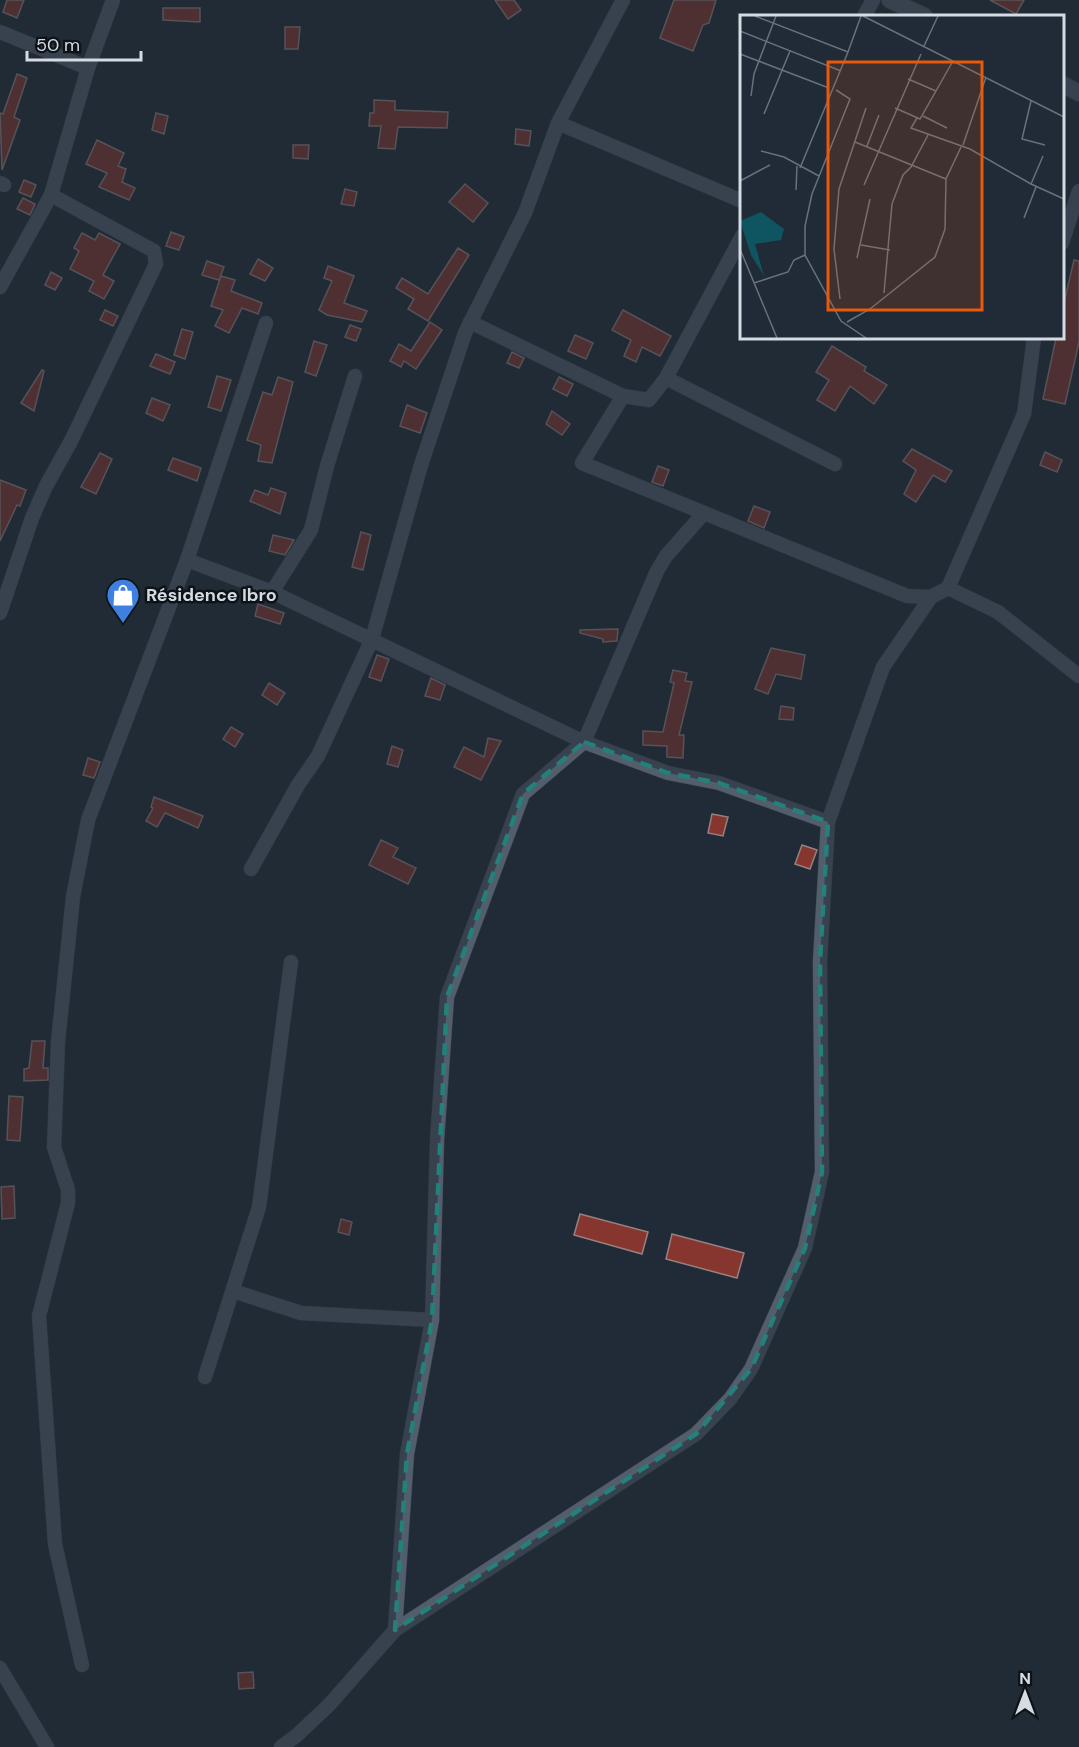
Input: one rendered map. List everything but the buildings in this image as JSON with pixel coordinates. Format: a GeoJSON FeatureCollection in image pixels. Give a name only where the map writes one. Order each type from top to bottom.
{"type":"FeatureCollection","features":[{"type":"Feature","properties":{"kind":"main road"},"geometry":{"type":"LineString","coordinates":[[890,0],[922,15]]}},
{"type":"Feature","properties":{"kind":"main road"},"geometry":{"type":"LineString","coordinates":[[1064,85],[1079,93]]}},
{"type":"Feature","properties":{"kind":"street"},"geometry":{"type":"LineString","coordinates":[[0,287],[51,195],[88,68],[113,0]]}},
{"type":"Feature","properties":{"kind":"street"},"geometry":{"type":"LineString","coordinates":[[251,869],[298,785],[318,756],[372,639],[421,465],[470,322],[525,213],[558,123],[622,0]]}},
{"type":"Feature","properties":{"kind":"street"},"geometry":{"type":"LineString","coordinates":[[865,15],[873,0]]}},
{"type":"Feature","properties":{"kind":"street"},"geometry":{"type":"LineString","coordinates":[[0,32],[88,68]]}},
{"type":"Feature","properties":{"kind":"street"},"geometry":{"type":"LineString","coordinates":[[558,123],[740,201]]}},
{"type":"Feature","properties":{"kind":"street"},"geometry":{"type":"LineString","coordinates":[[1064,237],[1079,191]]}},
{"type":"Feature","properties":{"kind":"street"},"geometry":{"type":"LineString","coordinates":[[0,613],[32,518],[46,486],[71,441],[156,264],[154,251],[51,195]]}},
{"type":"Feature","properties":{"kind":"street"},"geometry":{"type":"LineString","coordinates":[[470,322],[623,396],[649,400],[666,378],[740,238]]}},
{"type":"Feature","properties":{"kind":"street"},"geometry":{"type":"LineString","coordinates":[[82,1665],[56,1544],[39,1316],[68,1203],[68,1190],[54,1147],[61,1020],[73,897],[88,819],[187,560],[266,324]]}},
{"type":"Feature","properties":{"kind":"street"},"geometry":{"type":"LineString","coordinates":[[281,1747],[329,1706],[395,1630],[696,1434],[730,1399],[752,1370],[805,1248],[822,1172],[820,961],[828,822],[883,667],[931,597],[948,588],[1024,414],[1034,339]]}},
{"type":"Feature","properties":{"kind":"street"},"geometry":{"type":"LineString","coordinates":[[272,592],[311,530],[327,466],[355,376]]}},
{"type":"Feature","properties":{"kind":"street"},"geometry":{"type":"LineString","coordinates":[[666,378],[773,430],[835,464]]}},
{"type":"Feature","properties":{"kind":"street"},"geometry":{"type":"LineString","coordinates":[[623,396],[582,463],[908,596],[931,597]]}},
{"type":"Feature","properties":{"kind":"street"},"geometry":{"type":"LineString","coordinates":[[395,1630],[407,1454],[432,1320],[437,1140],[447,997],[523,794],[584,742],[657,572],[666,556],[704,513]]}},
{"type":"Feature","properties":{"kind":"street"},"geometry":{"type":"LineString","coordinates":[[187,560],[272,592],[584,742],[668,773],[719,783],[828,822]]}},
{"type":"Feature","properties":{"kind":"street"},"geometry":{"type":"LineString","coordinates":[[948,588],[998,612],[1079,676]]}},
{"type":"Feature","properties":{"kind":"street"},"geometry":{"type":"LineString","coordinates":[[205,1377],[259,1207],[291,962]]}},
{"type":"Feature","properties":{"kind":"street"},"geometry":{"type":"LineString","coordinates":[[233,1291],[301,1313],[432,1320]]}},
{"type":"Feature","properties":{"kind":"street"},"geometry":{"type":"LineString","coordinates":[[0,1668],[47,1747]]}},
{"type":"Feature","properties":{"kind":"highlighted area"},"geometry":{"type":"Polygon","coordinates":[[[584,742],[668,773],[719,783],[828,822],[820,961],[822,1172],[805,1248],[751,1369],[696,1434],[395,1630],[407,1454],[432,1320],[447,997],[523,794],[584,742]]]}},
{"type":"Feature","properties":{"kind":"place","name":"Résidence Ibro"},"geometry":{"type":"Point","coordinates":[123,624]}}]}
